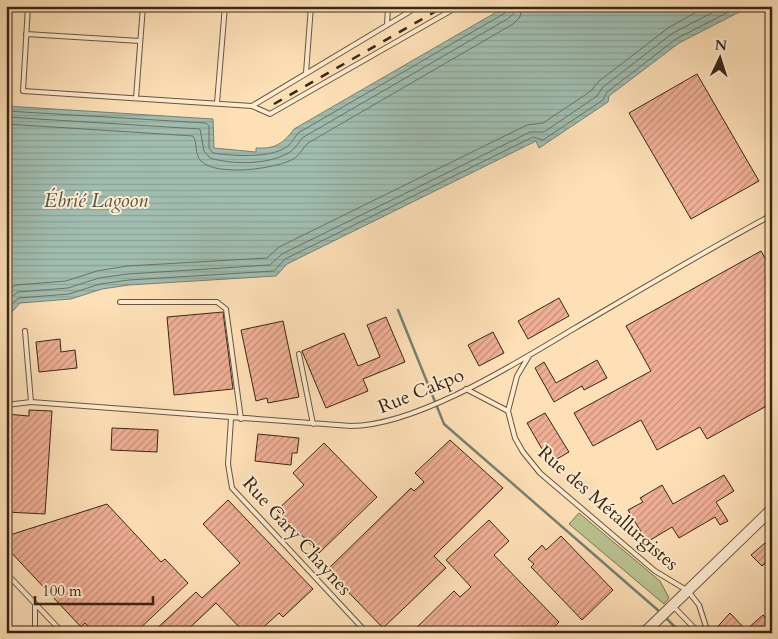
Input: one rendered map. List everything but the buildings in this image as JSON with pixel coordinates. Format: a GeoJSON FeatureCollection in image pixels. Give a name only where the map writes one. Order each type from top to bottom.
{"type":"FeatureCollection","features":[{"type":"Feature","properties":{"kind":"street"},"geometry":{"type":"LineString","coordinates":[[644,633],[772,509]]}},
{"type":"Feature","properties":{"kind":"lane"},"geometry":{"type":"LineString","coordinates":[[28,6],[23,91],[252,106],[265,113],[276,112],[460,6]]}},
{"type":"Feature","properties":{"kind":"lane"},"geometry":{"type":"LineString","coordinates":[[136,98],[143,6]]}},
{"type":"Feature","properties":{"kind":"lane"},"geometry":{"type":"LineString","coordinates":[[217,103],[225,6]]}},
{"type":"Feature","properties":{"kind":"lane"},"geometry":{"type":"LineString","coordinates":[[306,73],[311,6]]}},
{"type":"Feature","properties":{"kind":"lane"},"geometry":{"type":"LineString","coordinates":[[387,25],[388,6]]}},
{"type":"Feature","properties":{"kind":"lane"},"geometry":{"type":"LineString","coordinates":[[252,106],[418,6]]}},
{"type":"Feature","properties":{"kind":"lane"},"geometry":{"type":"LineString","coordinates":[[26,34],[140,41]]}},
{"type":"Feature","properties":{"kind":"lane","name":"Rue Cakpo"},"geometry":{"type":"LineString","coordinates":[[6,405],[31,402],[313,424],[368,426],[389,422],[466,389],[772,215]]}},
{"type":"Feature","properties":{"kind":"lane"},"geometry":{"type":"LineString","coordinates":[[120,302],[217,302],[222,304],[226,308],[241,419]]}},
{"type":"Feature","properties":{"kind":"lane"},"geometry":{"type":"LineString","coordinates":[[26,330],[31,402]]}},
{"type":"Feature","properties":{"kind":"lane"},"geometry":{"type":"LineString","coordinates":[[299,354],[313,424]]}},
{"type":"Feature","properties":{"kind":"lane","name":"Rue des Métallurgistes"},"geometry":{"type":"LineString","coordinates":[[530,354],[517,376],[508,411],[515,438],[523,452],[540,473],[655,571],[688,591]]}},
{"type":"Feature","properties":{"kind":"lane"},"geometry":{"type":"LineString","coordinates":[[466,389],[508,411]]}},
{"type":"Feature","properties":{"kind":"lane","name":"Rue Gary Chaynes"},"geometry":{"type":"LineString","coordinates":[[232,419],[228,464],[232,488],[367,633]]}},
{"type":"Feature","properties":{"kind":"lane"},"geometry":{"type":"LineString","coordinates":[[6,573],[63,633]]}},
{"type":"Feature","properties":{"kind":"lane"},"geometry":{"type":"LineString","coordinates":[[688,591],[699,605],[708,633]]}},
{"type":"Feature","properties":{"kind":"lane"},"geometry":{"type":"LineString","coordinates":[[35,604],[35,633]]}},
{"type":"Feature","properties":{"kind":"lane"},"geometry":{"type":"LineString","coordinates":[[671,607],[699,633]]}},
{"type":"Feature","properties":{"kind":"green space"},"geometry":{"type":"Polygon","coordinates":[[[579,513],[660,581],[669,598],[664,604],[569,524],[579,513]]]}},
{"type":"Feature","properties":{"kind":"water","name":"Ébrié Lagoon"},"geometry":{"type":"Polygon","coordinates":[[[507,6],[751,6],[679,43],[609,96],[608,102],[539,148],[536,141],[287,264],[276,276],[129,285],[102,289],[71,299],[20,303],[12,312],[6,313],[6,106],[213,119],[214,148],[256,152],[256,148],[268,148],[282,142],[294,129],[507,6]]]}},
{"type":"Feature","properties":{"kind":"waterway"},"geometry":{"type":"LineString","coordinates":[[398,310],[444,424],[660,612]]}},
{"type":"Feature","properties":{"kind":"waterway"},"geometry":{"type":"LineString","coordinates":[[664,616],[681,633]]}},
{"type":"Feature","properties":{"kind":"railway"},"geometry":{"type":"LineString","coordinates":[[274,104],[445,6]]}}]}
